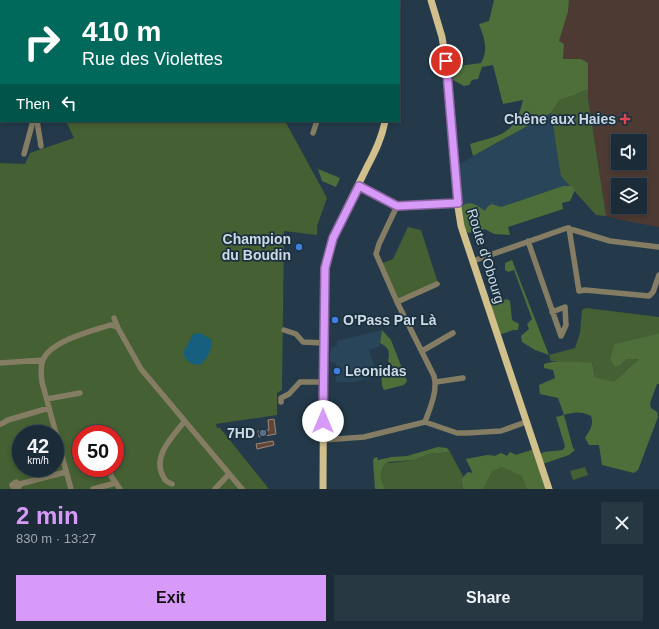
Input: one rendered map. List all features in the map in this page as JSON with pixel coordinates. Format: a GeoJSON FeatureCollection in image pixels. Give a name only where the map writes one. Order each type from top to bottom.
{"type":"FeatureCollection","features":[{"type":"Feature","properties":{"kind":"main road","name":"Route d'Obourg"},"geometry":{"type":"LineString","coordinates":[[431,0],[443,42],[448,73],[461,226],[548,489]]}},
{"type":"Feature","properties":{"kind":"main road"},"geometry":{"type":"LineString","coordinates":[[323,489],[324,285],[326,261],[333,238],[379,144],[385,122]]}},
{"type":"Feature","properties":{"kind":"street"},"geometry":{"type":"LineString","coordinates":[[24,154],[33,122]]}},
{"type":"Feature","properties":{"kind":"street"},"geometry":{"type":"LineString","coordinates":[[37,122],[41,146]]}},
{"type":"Feature","properties":{"kind":"street"},"geometry":{"type":"LineString","coordinates":[[313,133],[317,122]]}},
{"type":"Feature","properties":{"kind":"street"},"geometry":{"type":"LineString","coordinates":[[359,186],[397,206],[458,203]]}},
{"type":"Feature","properties":{"kind":"street"},"geometry":{"type":"LineString","coordinates":[[397,206],[378,244],[376,254],[397,302],[436,382],[425,422]]}},
{"type":"Feature","properties":{"kind":"street"},"geometry":{"type":"LineString","coordinates":[[473,261],[562,229],[569,228],[610,241],[659,247]]}},
{"type":"Feature","properties":{"kind":"street"},"geometry":{"type":"LineString","coordinates":[[569,228],[579,291],[585,290],[649,296],[653,292],[659,275]]}},
{"type":"Feature","properties":{"kind":"street"},"geometry":{"type":"LineString","coordinates":[[528,241],[554,318],[561,336],[566,325],[565,307],[552,312]]}},
{"type":"Feature","properties":{"kind":"street"},"geometry":{"type":"LineString","coordinates":[[397,302],[437,284]]}},
{"type":"Feature","properties":{"kind":"street"},"geometry":{"type":"LineString","coordinates":[[114,318],[141,369],[184,422],[242,489]]}},
{"type":"Feature","properties":{"kind":"street"},"geometry":{"type":"LineString","coordinates":[[71,489],[41,373],[43,360],[53,348],[78,336],[110,325],[118,328]]}},
{"type":"Feature","properties":{"kind":"street"},"geometry":{"type":"LineString","coordinates":[[284,330],[296,334],[303,342],[324,343]]}},
{"type":"Feature","properties":{"kind":"street"},"geometry":{"type":"LineString","coordinates":[[422,351],[453,333]]}},
{"type":"Feature","properties":{"kind":"street"},"geometry":{"type":"LineString","coordinates":[[0,363],[43,360]]}},
{"type":"Feature","properties":{"kind":"street"},"geometry":{"type":"LineString","coordinates":[[436,382],[463,378]]}},
{"type":"Feature","properties":{"kind":"street"},"geometry":{"type":"LineString","coordinates":[[281,402],[281,398],[289,394],[300,382],[324,382]]}},
{"type":"Feature","properties":{"kind":"street"},"geometry":{"type":"LineString","coordinates":[[47,399],[80,393]]}},
{"type":"Feature","properties":{"kind":"street"},"geometry":{"type":"LineString","coordinates":[[0,426],[8,420],[49,408]]}},
{"type":"Feature","properties":{"kind":"street"},"geometry":{"type":"LineString","coordinates":[[172,484],[167,483],[164,479],[160,470],[160,462],[166,444],[184,422]]}},
{"type":"Feature","properties":{"kind":"street"},"geometry":{"type":"LineString","coordinates":[[323,440],[364,437],[425,422],[457,433],[467,434],[501,431],[526,422]]}},
{"type":"Feature","properties":{"kind":"street"},"geometry":{"type":"LineString","coordinates":[[17,487],[66,472]]}},
{"type":"Feature","properties":{"kind":"street"},"geometry":{"type":"LineString","coordinates":[[215,489],[229,474]]}},
{"type":"Feature","properties":{"kind":"street"},"geometry":{"type":"LineString","coordinates":[[113,477],[120,489]]}},
{"type":"Feature","properties":{"kind":"street"},"geometry":{"type":"LineString","coordinates":[[93,489],[114,480]]}},
{"type":"Feature","properties":{"kind":"street"},"geometry":{"type":"LineString","coordinates":[[100,487],[114,480]]}},
{"type":"Feature","properties":{"kind":"shaded area","name":"Chêne aux Haies"},"geometry":{"type":"Polygon","coordinates":[[[569,0],[659,0],[659,227],[606,216],[588,98],[588,63],[581,59],[563,59],[564,44],[559,41],[568,12],[569,0]]]}},
{"type":"Feature","properties":{"kind":"shaded area"},"geometry":{"type":"Polygon","coordinates":[[[588,89],[588,98],[606,216],[596,215],[572,186],[563,186],[501,207],[492,204],[483,230],[468,233],[462,220],[458,165],[551,113],[588,89]]]}},
{"type":"Feature","properties":{"kind":"shaded area"},"geometry":{"type":"Polygon","coordinates":[[[382,330],[379,347],[369,350],[378,376],[354,382],[336,382],[336,363],[330,362],[330,352],[332,347],[337,346],[337,341],[382,330]]]}},
{"type":"Feature","properties":{"kind":"shaded area"},"geometry":{"type":"Polygon","coordinates":[[[200,333],[212,340],[212,344],[209,354],[205,360],[200,365],[197,365],[189,362],[183,353],[193,334],[200,333]]]}},
{"type":"Feature","properties":{"kind":"green space"},"geometry":{"type":"Polygon","coordinates":[[[494,0],[569,0],[568,12],[559,41],[564,44],[563,59],[581,59],[588,63],[588,89],[560,100],[551,113],[473,156],[470,144],[505,132],[516,120],[523,100],[503,104],[493,65],[482,67],[478,79],[472,80],[469,85],[464,86],[453,80],[452,67],[481,63],[485,53],[485,44],[479,24],[489,21],[494,0]]]}},
{"type":"Feature","properties":{"kind":"green space"},"geometry":{"type":"Polygon","coordinates":[[[588,89],[588,98],[606,216],[596,215],[561,176],[551,113],[560,100],[588,89]]]}},
{"type":"Feature","properties":{"kind":"green space"},"geometry":{"type":"Polygon","coordinates":[[[66,122],[286,122],[327,198],[317,226],[317,235],[284,231],[282,390],[277,393],[277,415],[216,424],[217,428],[220,428],[269,489],[0,489],[0,163],[25,164],[30,153],[74,138],[66,122]]]}},
{"type":"Feature","properties":{"kind":"green space"},"geometry":{"type":"Polygon","coordinates":[[[318,169],[340,178],[336,187],[322,181],[318,169]]]}},
{"type":"Feature","properties":{"kind":"green space"},"geometry":{"type":"Polygon","coordinates":[[[563,186],[572,186],[575,190],[570,201],[562,203],[563,209],[508,227],[510,235],[494,234],[485,229],[468,233],[465,230],[461,207],[464,205],[470,203],[485,211],[487,207],[492,204],[501,207],[563,186]]]}},
{"type":"Feature","properties":{"kind":"green space"},"geometry":{"type":"Polygon","coordinates":[[[408,227],[421,230],[437,284],[397,302],[380,264],[393,259],[408,227]]]}},
{"type":"Feature","properties":{"kind":"green space"},"geometry":{"type":"Polygon","coordinates":[[[512,260],[549,355],[535,350],[522,342],[521,336],[529,329],[527,324],[532,319],[514,270],[508,272],[505,270],[505,263],[512,260]]]}},
{"type":"Feature","properties":{"kind":"green space"},"geometry":{"type":"Polygon","coordinates":[[[507,299],[510,301],[512,320],[519,324],[518,330],[513,330],[502,334],[499,332],[490,307],[492,304],[507,299]]]}},
{"type":"Feature","properties":{"kind":"green space"},"geometry":{"type":"Polygon","coordinates":[[[586,308],[659,317],[659,333],[614,344],[610,359],[622,364],[627,359],[638,358],[637,361],[630,366],[613,384],[595,377],[592,362],[577,363],[551,361],[549,355],[575,348],[580,333],[582,310],[586,308]]]}},
{"type":"Feature","properties":{"kind":"green space"},"geometry":{"type":"Polygon","coordinates":[[[382,330],[391,340],[407,381],[404,385],[384,390],[382,386],[381,374],[393,371],[394,368],[388,361],[388,350],[380,343],[382,330]]]}},
{"type":"Feature","properties":{"kind":"green space"},"geometry":{"type":"Polygon","coordinates":[[[659,333],[659,384],[657,384],[650,403],[651,408],[657,412],[658,417],[638,470],[634,473],[602,465],[599,445],[589,445],[585,438],[592,425],[591,416],[578,412],[564,415],[558,398],[540,394],[539,385],[555,378],[553,370],[544,368],[544,364],[561,361],[592,362],[595,377],[614,382],[638,359],[627,359],[622,364],[615,367],[610,359],[614,344],[659,333]]]}},
{"type":"Feature","properties":{"kind":"green space"},"geometry":{"type":"Polygon","coordinates":[[[564,415],[573,448],[575,450],[569,455],[540,465],[549,489],[527,489],[522,476],[502,467],[492,471],[483,489],[463,489],[461,479],[468,472],[473,473],[466,459],[488,455],[495,456],[501,453],[507,456],[510,452],[516,455],[535,449],[540,454],[544,452],[563,450],[565,446],[556,417],[564,415]]]}},
{"type":"Feature","properties":{"kind":"green space"},"geometry":{"type":"Polygon","coordinates":[[[438,447],[447,448],[450,452],[429,454],[414,460],[387,462],[384,465],[381,475],[382,482],[386,489],[375,489],[374,458],[377,457],[378,460],[407,456],[438,447]]]}},
{"type":"Feature","properties":{"kind":"green space"},"geometry":{"type":"Polygon","coordinates":[[[535,449],[549,489],[480,489],[466,459],[488,455],[495,456],[501,453],[507,456],[510,452],[516,455],[535,449]]]}},
{"type":"Feature","properties":{"kind":"green space"},"geometry":{"type":"Polygon","coordinates":[[[450,452],[463,476],[461,479],[463,489],[386,489],[384,486],[381,475],[384,465],[387,462],[390,463],[414,460],[429,454],[450,452]]]}},
{"type":"Feature","properties":{"kind":"green space"},"geometry":{"type":"Polygon","coordinates":[[[585,467],[588,475],[573,480],[570,471],[585,467]]]}},
{"type":"Feature","properties":{"kind":"building"},"geometry":{"type":"Polygon","coordinates":[[[274,419],[276,434],[259,437],[258,431],[269,430],[268,420],[274,419]]]}},
{"type":"Feature","properties":{"kind":"building"},"geometry":{"type":"Polygon","coordinates":[[[273,441],[274,445],[257,449],[256,444],[273,441]]]}},
{"type":"Feature","properties":{"kind":"place","name":"Chêne aux Haies"},"geometry":{"type":"Point","coordinates":[625,119]}},
{"type":"Feature","properties":{"kind":"place","name":"Champion du Boudin"},"geometry":{"type":"Point","coordinates":[299,247]}},
{"type":"Feature","properties":{"kind":"place","name":"O'Pass Par Là"},"geometry":{"type":"Point","coordinates":[335,320]}},
{"type":"Feature","properties":{"kind":"place","name":"Leonidas"},"geometry":{"type":"Point","coordinates":[337,371]}},
{"type":"Feature","properties":{"kind":"place","name":"7HD"},"geometry":{"type":"Point","coordinates":[263,433]}},
{"type":"Feature","properties":{"kind":"route"},"geometry":{"type":"LineString","coordinates":[[323,421],[325,268],[333,238],[359,186],[397,206],[458,203],[446,61]]}}]}
